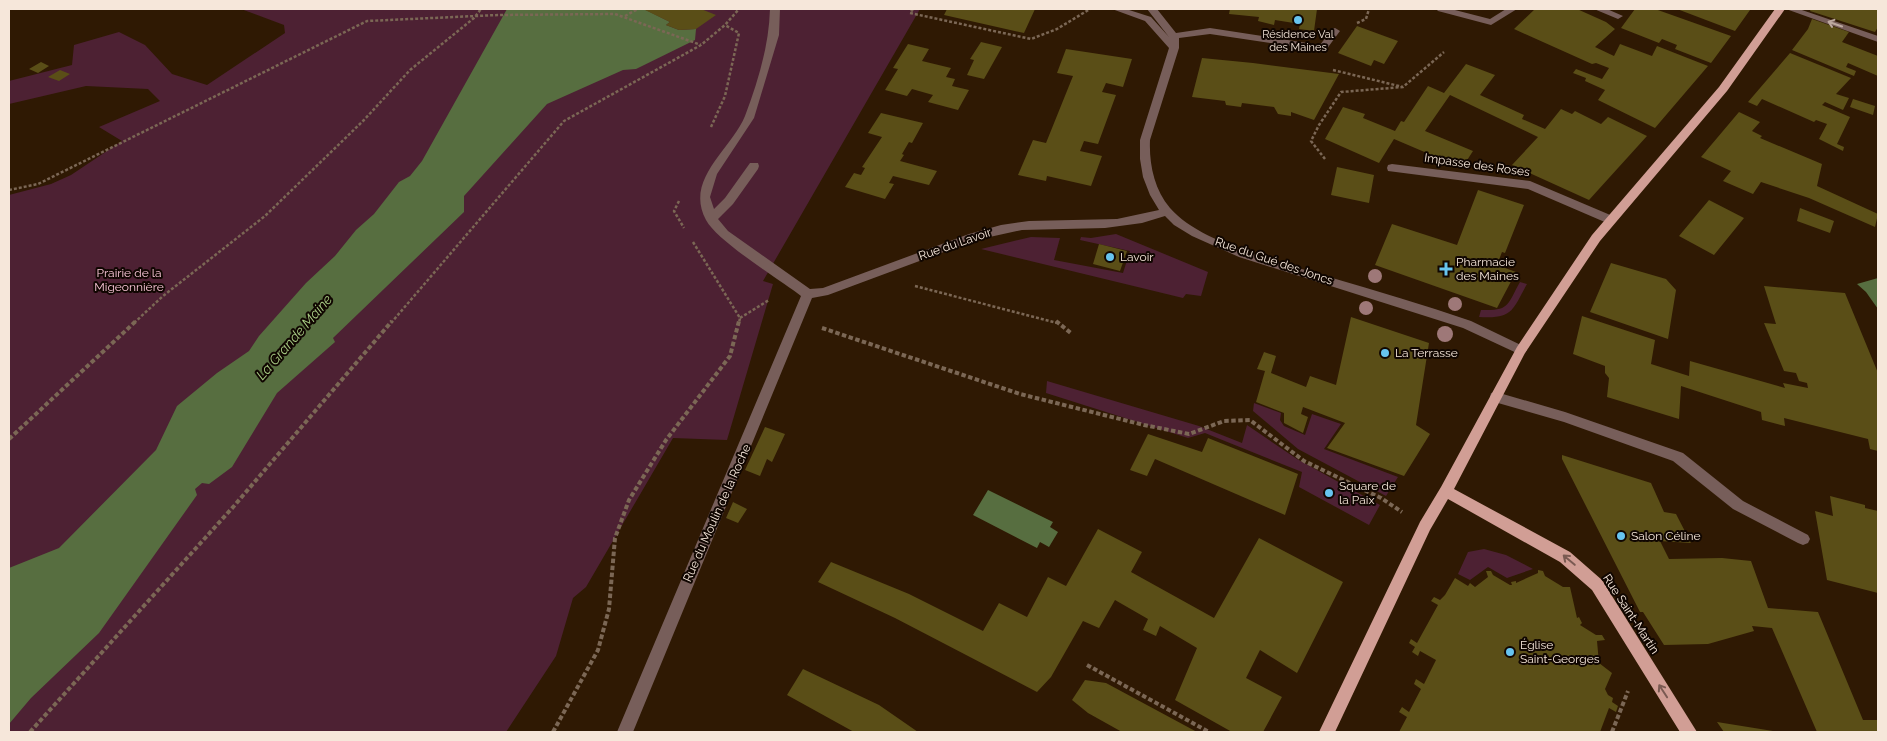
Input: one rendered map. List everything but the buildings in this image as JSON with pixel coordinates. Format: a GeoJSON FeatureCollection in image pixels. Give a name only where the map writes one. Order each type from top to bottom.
{"type":"FeatureCollection","features":[{"type":"Feature","properties":{"kind":"main road"},"geometry":{"type":"LineString","coordinates":[[1327,732],[1425,526],[1446,491],[1521,350],[1596,238],[1724,89],[1780,9]]}},
{"type":"Feature","properties":{"kind":"main road","name":"Rue Saint-Martin"},"geometry":{"type":"LineString","coordinates":[[1446,491],[1565,556],[1597,585],[1689,732]]}},
{"type":"Feature","properties":{"kind":"street"},"geometry":{"type":"LineString","coordinates":[[774,9],[774,35],[749,118],[712,173],[706,197],[711,219],[724,234],[808,294]]}},
{"type":"Feature","properties":{"kind":"street"},"geometry":{"type":"LineString","coordinates":[[1117,9],[1148,19],[1174,48]]}},
{"type":"Feature","properties":{"kind":"street"},"geometry":{"type":"LineString","coordinates":[[1152,9],[1174,36],[1210,31],[1323,48],[1335,31]]}},
{"type":"Feature","properties":{"kind":"street"},"geometry":{"type":"LineString","coordinates":[[1441,9],[1491,22],[1512,9]]}},
{"type":"Feature","properties":{"kind":"street"},"geometry":{"type":"LineString","coordinates":[[1599,9],[1618,16]]}},
{"type":"Feature","properties":{"kind":"street"},"geometry":{"type":"LineString","coordinates":[[1791,9],[1878,39]]}},
{"type":"Feature","properties":{"kind":"street","name":"Rue du Gué des Joncs"},"geometry":{"type":"LineString","coordinates":[[1174,36],[1174,48],[1146,140],[1144,154],[1146,172],[1152,188],[1166,212],[1196,232],[1238,251],[1467,324],[1521,350]]}},
{"type":"Feature","properties":{"kind":"street"},"geometry":{"type":"LineString","coordinates":[[711,219],[729,201],[754,166]]}},
{"type":"Feature","properties":{"kind":"street","name":"Impasse des Roses"},"geometry":{"type":"LineString","coordinates":[[1392,168],[1530,185],[1611,220]]}},
{"type":"Feature","properties":{"kind":"street","name":"Rue du Lavoir"},"geometry":{"type":"LineString","coordinates":[[808,294],[824,292],[972,236],[998,230],[1029,225],[1068,226],[1143,220],[1166,212]]}},
{"type":"Feature","properties":{"kind":"street","name":"Rue du Moulin de la Roche"},"geometry":{"type":"LineString","coordinates":[[625,732],[672,614],[742,458],[808,294]]}},
{"type":"Feature","properties":{"kind":"street"},"geometry":{"type":"LineString","coordinates":[[1496,398],[1565,417],[1678,457],[1738,505],[1804,539]]}},
{"type":"Feature","properties":{"kind":"path"},"geometry":{"type":"LineString","coordinates":[[9,439],[163,296],[265,216],[364,120],[410,70],[474,18],[481,9]]}},
{"type":"Feature","properties":{"kind":"path"},"geometry":{"type":"LineString","coordinates":[[625,16],[638,9]]}},
{"type":"Feature","properties":{"kind":"path"},"geometry":{"type":"LineString","coordinates":[[30,732],[234,506],[564,121],[700,45],[725,25],[738,9]]}},
{"type":"Feature","properties":{"kind":"path"},"geometry":{"type":"LineString","coordinates":[[913,9],[910,13],[1031,39],[1057,29],[1090,9]]}},
{"type":"Feature","properties":{"kind":"path"},"geometry":{"type":"LineString","coordinates":[[9,190],[38,184],[367,21],[599,13],[625,16],[700,45]]}},
{"type":"Feature","properties":{"kind":"path"},"geometry":{"type":"LineString","coordinates":[[709,132],[725,96],[739,33],[725,25]]}},
{"type":"Feature","properties":{"kind":"path"},"geometry":{"type":"LineString","coordinates":[[1326,159],[1311,141],[1319,125],[1341,92],[1403,88],[1444,52]]}},
{"type":"Feature","properties":{"kind":"path"},"geometry":{"type":"LineString","coordinates":[[682,194],[674,212],[687,233]]}},
{"type":"Feature","properties":{"kind":"path"},"geometry":{"type":"LineString","coordinates":[[553,732],[598,650],[608,609],[615,538],[629,500],[666,440],[730,356],[740,318],[692,240]]}},
{"type":"Feature","properties":{"kind":"path"},"geometry":{"type":"LineString","coordinates":[[871,274],[1055,321],[1072,334]]}},
{"type":"Feature","properties":{"kind":"path"},"geometry":{"type":"LineString","coordinates":[[798,320],[1020,394],[1144,425],[1189,434],[1224,420],[1250,420],[1304,461],[1381,498],[1425,526]]}},
{"type":"Feature","properties":{"kind":"path"},"geometry":{"type":"LineString","coordinates":[[1612,732],[1641,658]]}},
{"type":"Feature","properties":{"kind":"path"},"geometry":{"type":"LineString","coordinates":[[1087,665],[1209,732]]}},
{"type":"Feature","properties":{"kind":"green space","name":"Prairie de la Migeonnière"},"geometry":{"type":"Polygon","coordinates":[[[241,9],[920,9],[763,281],[773,284],[727,440],[673,438],[586,587],[573,598],[556,656],[506,732],[9,732],[9,195],[51,184],[71,175],[122,141],[99,127],[160,101],[148,89],[86,86],[9,104],[9,81],[72,65],[74,45],[119,32],[145,45],[172,74],[207,85],[285,33],[284,25],[241,9]]]}},
{"type":"Feature","properties":{"kind":"green space"},"geometry":{"type":"Polygon","coordinates":[[[1116,234],[1208,272],[1201,296],[1186,294],[1183,298],[981,249],[1031,237],[1060,238],[1054,260],[1123,273],[1130,251],[1080,240],[1081,237],[1091,238],[1116,234]]]}},
{"type":"Feature","properties":{"kind":"green space"},"geometry":{"type":"Polygon","coordinates":[[[1520,282],[1527,284],[1510,311],[1505,315],[1479,317],[1481,310],[1503,308],[1510,301],[1520,282]]]}},
{"type":"Feature","properties":{"kind":"green space"},"geometry":{"type":"Polygon","coordinates":[[[1047,381],[1199,426],[1242,443],[1247,425],[1297,459],[1380,505],[1369,525],[1299,487],[1302,472],[1205,433],[1188,438],[1046,393],[1047,381]]]}},
{"type":"Feature","properties":{"kind":"green space"},"geometry":{"type":"Polygon","coordinates":[[[1254,403],[1281,413],[1280,420],[1284,426],[1305,435],[1312,414],[1341,424],[1324,449],[1398,477],[1386,496],[1298,449],[1253,411],[1254,403]]]}},
{"type":"Feature","properties":{"kind":"green space"},"geometry":{"type":"Polygon","coordinates":[[[1484,549],[1506,555],[1533,569],[1507,578],[1488,567],[1470,580],[1458,574],[1468,552],[1484,549]]]}},
{"type":"Feature","properties":{"kind":"water","name":"La Grande Maine"},"geometry":{"type":"Polygon","coordinates":[[[507,9],[647,9],[670,22],[666,25],[679,30],[696,29],[695,40],[636,69],[623,70],[547,104],[464,196],[464,212],[333,338],[335,342],[277,393],[232,467],[209,484],[202,483],[195,489],[197,495],[99,633],[31,698],[9,724],[9,568],[59,548],[156,450],[177,406],[217,373],[249,351],[259,336],[306,283],[335,256],[356,230],[374,214],[399,182],[410,176],[422,161],[507,9]]]}},
{"type":"Feature","properties":{"kind":"water"},"geometry":{"type":"Polygon","coordinates":[[[1878,278],[1878,309],[1866,292],[1857,284],[1878,278]]]}},
{"type":"Feature","properties":{"kind":"water"},"geometry":{"type":"Polygon","coordinates":[[[988,490],[1053,522],[1050,527],[1058,532],[1049,547],[1040,542],[1037,548],[973,515],[988,490]]]}},
{"type":"Feature","properties":{"kind":"place","name":"Résidence Val des Maines"},"geometry":{"type":"Point","coordinates":[1298,20]}},
{"type":"Feature","properties":{"kind":"place","name":"Lavoir"},"geometry":{"type":"Point","coordinates":[1110,257]}},
{"type":"Feature","properties":{"kind":"place","name":"Pharmacie des Maines"},"geometry":{"type":"Point","coordinates":[1446,269]}},
{"type":"Feature","properties":{"kind":"place","name":"La Terrasse"},"geometry":{"type":"Point","coordinates":[1385,353]}},
{"type":"Feature","properties":{"kind":"place","name":"Square de la Paix"},"geometry":{"type":"Point","coordinates":[1329,493]}},
{"type":"Feature","properties":{"kind":"place","name":"Salon Céline"},"geometry":{"type":"Point","coordinates":[1621,536]}},
{"type":"Feature","properties":{"kind":"place","name":"Église Saint-Georges"},"geometry":{"type":"Point","coordinates":[1510,652]}}]}
